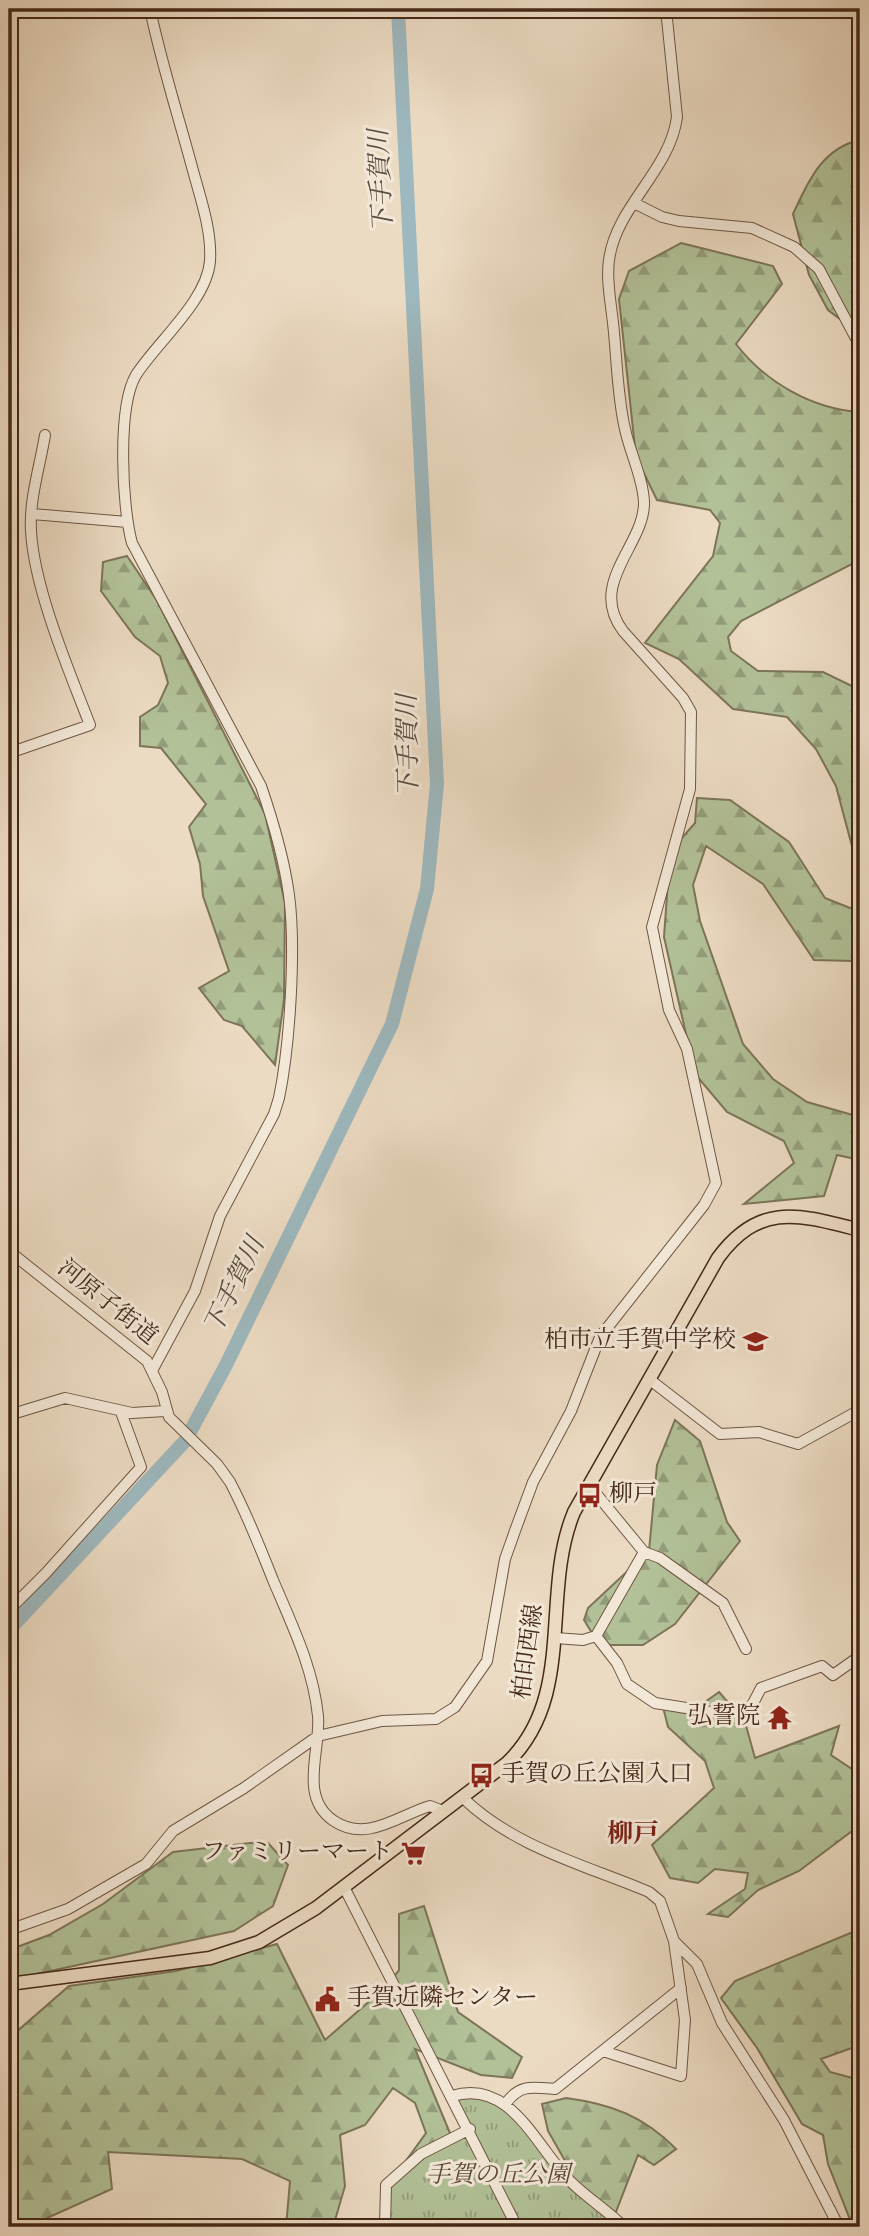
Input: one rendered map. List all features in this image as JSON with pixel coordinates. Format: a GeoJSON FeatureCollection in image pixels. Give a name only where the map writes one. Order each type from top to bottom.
{"type":"FeatureCollection","features":[{"type":"Feature","properties":{"kind":"main road","name":"柏印西線"},"geometry":{"type":"LineString","coordinates":[[9,1984],[210,1958],[278,1933],[344,1887],[518,1752],[536,1726],[548,1692],[566,1530],[718,1258],[738,1233],[760,1220],[788,1216],[860,1230]]}},
{"type":"Feature","properties":{"kind":"street"},"geometry":{"type":"LineString","coordinates":[[150,9],[206,223],[210,263],[204,281],[186,310],[138,372],[128,393],[124,440],[127,522],[132,542],[261,786],[274,824],[286,878],[291,923],[286,1035],[279,1098],[274,1114],[211,1237],[195,1292],[153,1369]]}},
{"type":"Feature","properties":{"kind":"street"},"geometry":{"type":"LineString","coordinates":[[9,1930],[68,1909],[146,1864],[173,1831],[244,1788],[318,1736],[382,1721],[436,1719],[455,1707],[487,1661],[505,1559],[533,1482],[571,1411],[600,1337],[704,1205],[716,1184],[687,1049],[670,1010],[652,927],[690,789],[691,712],[687,703],[622,631],[614,620],[611,606],[614,580],[644,502],[624,428],[609,275],[613,241],[675,135],[677,117],[666,9]]}},
{"type":"Feature","properties":{"kind":"street"},"geometry":{"type":"LineString","coordinates":[[634,203],[662,217],[752,229],[794,247],[819,269],[860,346]]}},
{"type":"Feature","properties":{"kind":"street"},"geometry":{"type":"LineString","coordinates":[[9,753],[90,725],[65,662],[39,573],[31,531],[45,435]]}},
{"type":"Feature","properties":{"kind":"street"},"geometry":{"type":"LineString","coordinates":[[32,514],[127,522]]}},
{"type":"Feature","properties":{"kind":"street","name":"河原子街道"},"geometry":{"type":"LineString","coordinates":[[9,1251],[153,1369],[163,1392],[166,1411],[218,1464],[242,1505],[305,1656],[315,1694],[318,1736],[313,1784],[316,1798],[323,1810],[338,1824],[363,1830],[378,1827],[430,1806],[443,1811]]}},
{"type":"Feature","properties":{"kind":"street"},"geometry":{"type":"LineString","coordinates":[[649,1379],[720,1434],[759,1432],[798,1444],[858,1411],[860,1403]]}},
{"type":"Feature","properties":{"kind":"street"},"geometry":{"type":"LineString","coordinates":[[9,1416],[65,1398],[121,1412],[166,1411]]}},
{"type":"Feature","properties":{"kind":"street"},"geometry":{"type":"LineString","coordinates":[[9,1610],[141,1467],[121,1412]]}},
{"type":"Feature","properties":{"kind":"street"},"geometry":{"type":"LineString","coordinates":[[589,1485],[644,1552],[660,1558],[723,1603],[746,1649]]}},
{"type":"Feature","properties":{"kind":"street"},"geometry":{"type":"LineString","coordinates":[[555,1639],[583,1640],[596,1636],[644,1552]]}},
{"type":"Feature","properties":{"kind":"street"},"geometry":{"type":"LineString","coordinates":[[596,1636],[631,1690],[654,1703],[711,1712],[749,1712],[761,1688],[822,1666],[833,1675],[860,1656]]}},
{"type":"Feature","properties":{"kind":"street"},"geometry":{"type":"LineString","coordinates":[[462,1797],[483,1817],[521,1841],[649,1892],[660,1901],[674,1941],[681,1988],[685,2043],[681,2076],[603,2051]]}},
{"type":"Feature","properties":{"kind":"street"},"geometry":{"type":"LineString","coordinates":[[344,1887],[470,2129],[517,2227]]}},
{"type":"Feature","properties":{"kind":"street"},"geometry":{"type":"LineString","coordinates":[[674,1941],[697,1964],[722,2023],[783,2120],[839,2227]]}},
{"type":"Feature","properties":{"kind":"street"},"geometry":{"type":"LineString","coordinates":[[506,2103],[513,2093],[527,2086],[555,2089],[681,1988]]}},
{"type":"Feature","properties":{"kind":"street"},"geometry":{"type":"LineString","coordinates":[[452,2096],[477,2092],[506,2103],[569,2180],[624,2227]]}},
{"type":"Feature","properties":{"kind":"street"},"geometry":{"type":"LineString","coordinates":[[385,2227],[386,2185],[421,2154],[470,2129]]}},
{"type":"Feature","properties":{"kind":"green space"},"geometry":{"type":"Polygon","coordinates":[[[860,140],[860,224],[855,235],[860,247],[860,334],[828,310],[809,275],[793,214],[811,179],[826,158],[847,144],[860,140]]]}},
{"type":"Feature","properties":{"kind":"green space"},"geometry":{"type":"Polygon","coordinates":[[[681,243],[773,266],[782,284],[736,344],[761,370],[791,391],[824,405],[860,412],[860,560],[741,621],[728,637],[731,651],[758,671],[823,672],[854,687],[860,703],[860,862],[853,850],[836,786],[816,749],[787,717],[733,709],[679,659],[645,643],[713,556],[720,523],[710,510],[657,500],[636,457],[619,299],[629,271],[681,243]]]}},
{"type":"Feature","properties":{"kind":"green space"},"geometry":{"type":"Polygon","coordinates":[[[127,556],[156,599],[265,814],[285,903],[284,1000],[275,1065],[242,1026],[224,1020],[199,988],[229,971],[203,896],[200,864],[189,827],[206,804],[161,748],[140,746],[140,717],[158,705],[168,683],[160,656],[135,637],[101,591],[103,562],[127,556]]]}},
{"type":"Feature","properties":{"kind":"green space"},"geometry":{"type":"Polygon","coordinates":[[[697,798],[730,800],[789,842],[825,898],[860,912],[860,971],[853,961],[814,960],[763,884],[706,846],[693,885],[700,921],[743,1044],[773,1079],[807,1102],[860,1117],[860,1160],[837,1155],[824,1196],[744,1204],[794,1163],[784,1141],[727,1112],[695,1074],[664,937],[668,881],[681,839],[695,823],[697,798]]]}},
{"type":"Feature","properties":{"kind":"green space"},"geometry":{"type":"Polygon","coordinates":[[[675,1420],[700,1441],[727,1522],[740,1541],[675,1624],[643,1645],[610,1645],[595,1638],[584,1620],[588,1608],[649,1551],[657,1465],[675,1420]]]}},
{"type":"Feature","properties":{"kind":"green space"},"geometry":{"type":"Polygon","coordinates":[[[719,1692],[745,1722],[755,1758],[839,1726],[831,1755],[852,1769],[860,1761],[860,1825],[799,1871],[758,1890],[728,1917],[708,1914],[745,1889],[748,1873],[715,1869],[698,1883],[670,1878],[652,1845],[714,1788],[705,1761],[668,1727],[663,1707],[698,1707],[719,1692]]]}},
{"type":"Feature","properties":{"kind":"green space"},"geometry":{"type":"Polygon","coordinates":[[[268,1843],[288,1865],[273,1906],[234,1931],[9,1980],[9,1950],[49,1935],[103,1904],[173,1852],[268,1843]]]}},
{"type":"Feature","properties":{"kind":"green space"},"geometry":{"type":"Polygon","coordinates":[[[424,1906],[458,2012],[522,2057],[512,2078],[481,2075],[415,2049],[479,2203],[395,2176],[426,2133],[415,2103],[393,2088],[365,2125],[340,2135],[345,2186],[333,2227],[286,2227],[290,2181],[242,2159],[108,2152],[112,2189],[27,2227],[13,2227],[7,2204],[10,2178],[16,2164],[9,2155],[9,2034],[15,2033],[69,1986],[176,1971],[277,1944],[325,2040],[388,1985],[399,1970],[399,1914],[424,1906]]]}},
{"type":"Feature","properties":{"kind":"green space"},"geometry":{"type":"Polygon","coordinates":[[[860,1929],[860,2045],[821,2059],[830,2072],[860,2080],[860,2227],[853,2227],[828,2164],[823,2135],[802,2124],[757,2048],[721,1998],[735,1981],[860,1929]]]}},
{"type":"Feature","properties":{"kind":"green space","name":"手賀の丘公園"},"geometry":{"type":"Polygon","coordinates":[[[452,2096],[497,2098],[569,2180],[623,2227],[385,2227],[386,2185],[395,2176],[469,2130],[452,2096]]]}},
{"type":"Feature","properties":{"kind":"green space"},"geometry":{"type":"Polygon","coordinates":[[[566,2098],[626,2113],[652,2128],[676,2149],[654,2165],[638,2155],[614,2217],[571,2198],[572,2173],[548,2131],[542,2104],[566,2098]]]}},
{"type":"Feature","properties":{"kind":"waterway","name":"下手賀川"},"geometry":{"type":"LineString","coordinates":[[190,1432],[226,1365],[392,1024],[427,889],[437,784],[398,9]]}},
{"type":"Feature","properties":{"kind":"waterway","name":"下手賀川"},"geometry":{"type":"LineString","coordinates":[[9,1630],[185,1441]]}},
{"type":"Feature","properties":{"kind":"place","name":"柏市立手賀中学校"},"geometry":{"type":"Point","coordinates":[756,1341]}},
{"type":"Feature","properties":{"kind":"place","name":"柳戸"},"geometry":{"type":"Point","coordinates":[589,1495]}},
{"type":"Feature","properties":{"kind":"place","name":"弘誓院"},"geometry":{"type":"Point","coordinates":[780,1717]}},
{"type":"Feature","properties":{"kind":"place","name":"手賀の丘公園入口"},"geometry":{"type":"Point","coordinates":[481,1775]}},
{"type":"Feature","properties":{"kind":"place","name":"ファミリーマート"},"geometry":{"type":"Point","coordinates":[413,1853]}},
{"type":"Feature","properties":{"kind":"place","name":"手賀近隣センター"},"geometry":{"type":"Point","coordinates":[327,1999]}},
{"type":"Feature","properties":{"kind":"district","name":"柳戸"},"geometry":{"type":"Point","coordinates":[633,1835]}}]}
